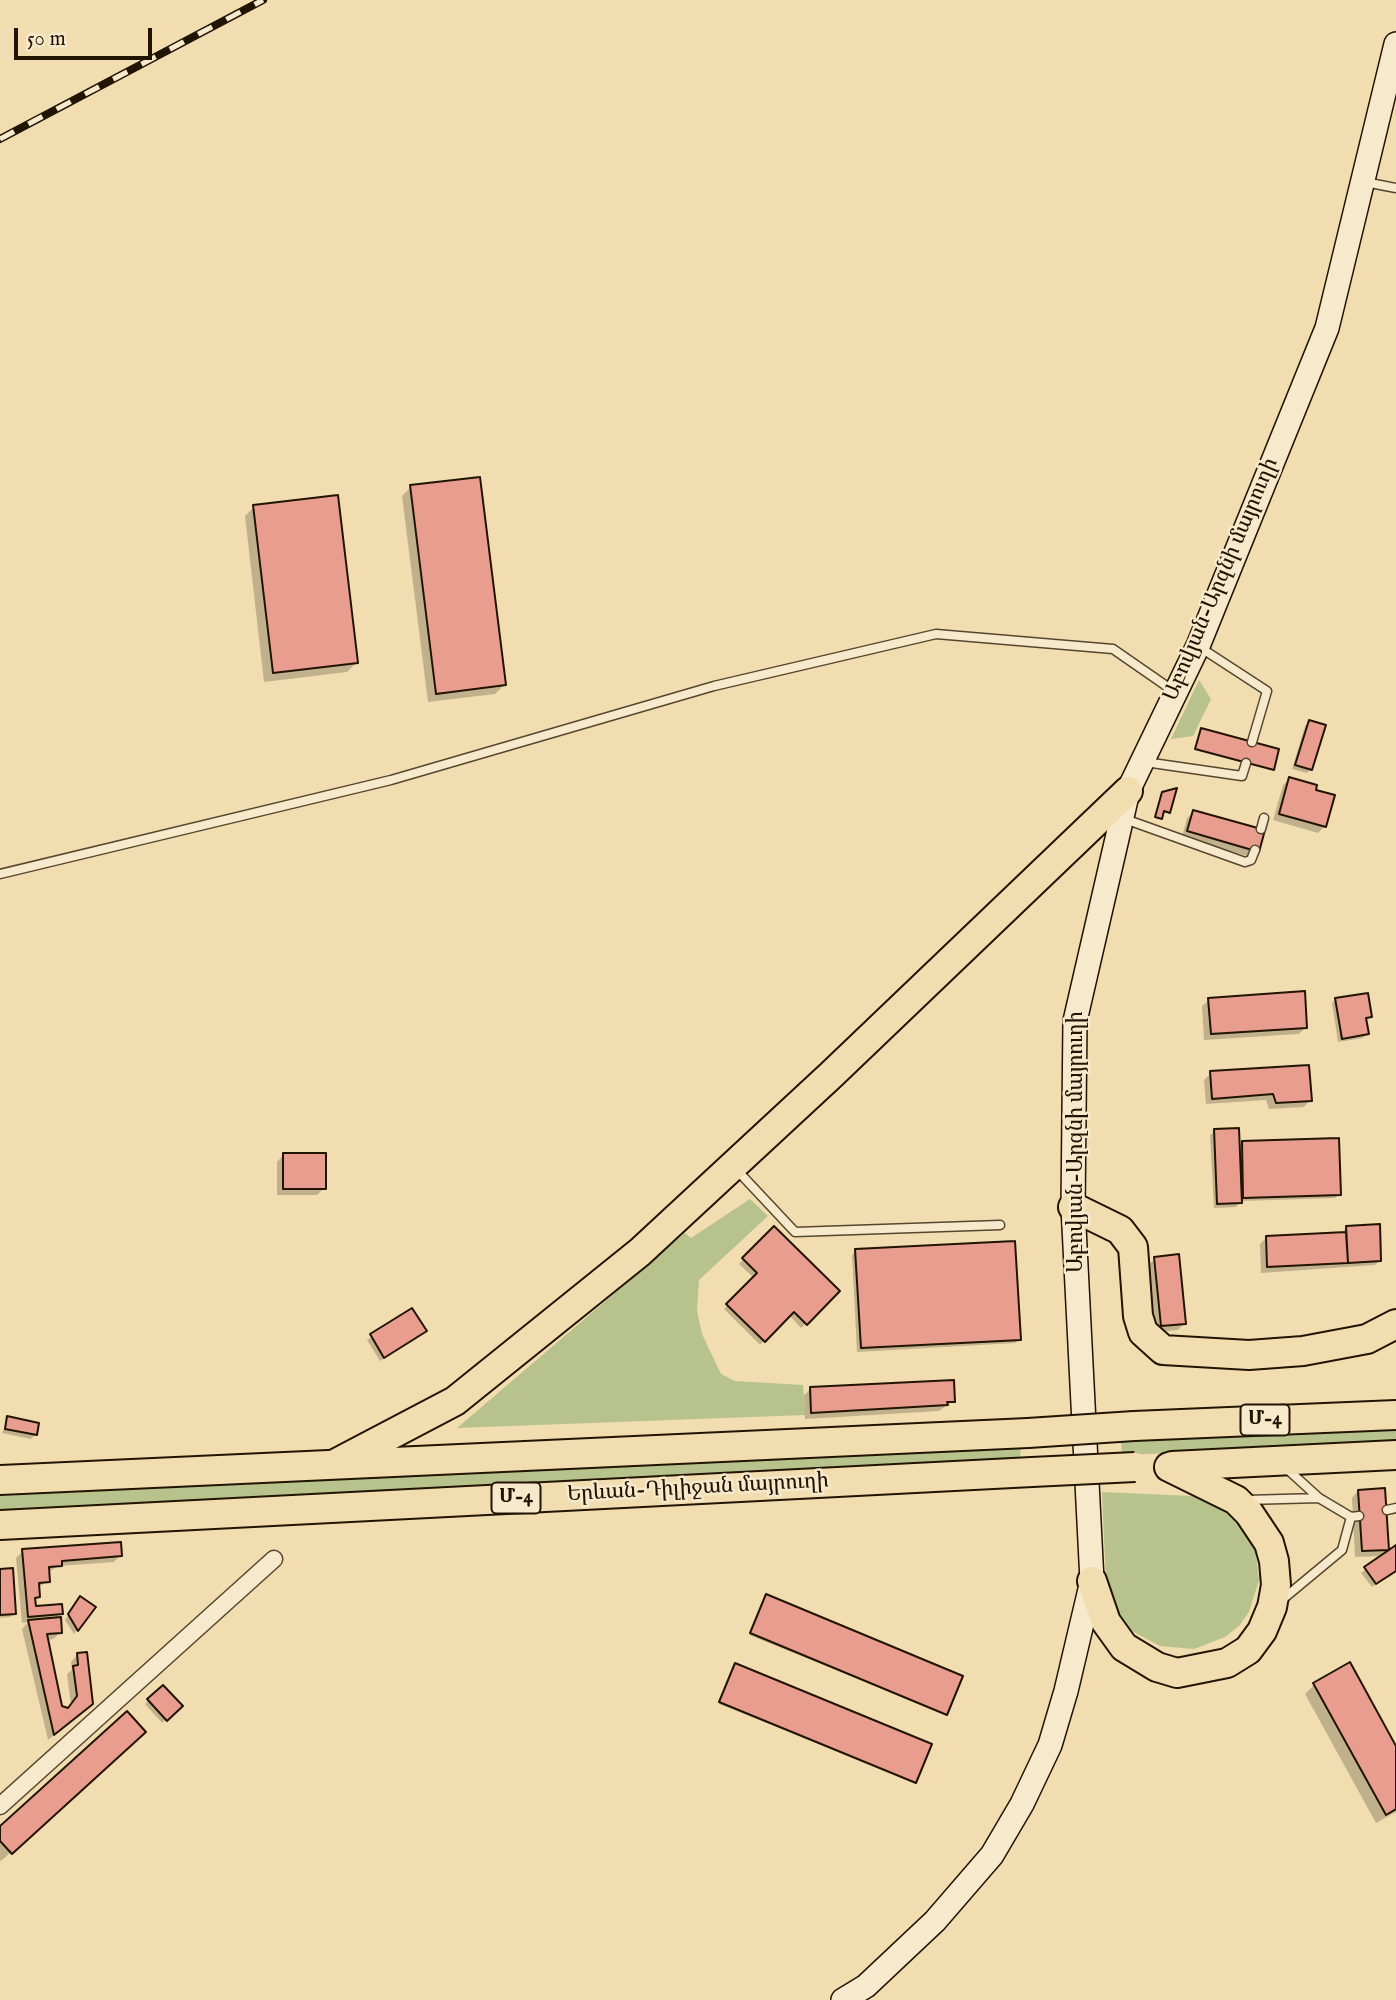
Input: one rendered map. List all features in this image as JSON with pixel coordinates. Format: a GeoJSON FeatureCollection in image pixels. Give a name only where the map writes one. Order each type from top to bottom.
{"type":"FeatureCollection","features":[{"type":"Feature","properties":{"kind":"highway"},"geometry":{"type":"LineString","coordinates":[[335,1464],[455,1401],[640,1252],[1124,804]]}},
{"type":"Feature","properties":{"kind":"highway"},"geometry":{"type":"LineString","coordinates":[[1073,1207],[1120,1230],[1133,1247],[1138,1316],[1143,1332],[1163,1350],[1249,1355],[1303,1351],[1367,1339],[1396,1324]]}},
{"type":"Feature","properties":{"kind":"highway","name":"Երևան-Դիլիջան մայրուղի"},"geometry":{"type":"LineString","coordinates":[[0,1480],[1396,1415]]}},
{"type":"Feature","properties":{"kind":"highway","name":"Երևան-Դիլիջան մայրուղի"},"geometry":{"type":"LineString","coordinates":[[0,1525],[1396,1455]]}},
{"type":"Feature","properties":{"kind":"highway"},"geometry":{"type":"LineString","coordinates":[[1092,1581],[1106,1622],[1124,1647],[1157,1667],[1177,1673],[1227,1663],[1248,1650],[1262,1631],[1272,1607],[1275,1561],[1269,1543],[1249,1513],[1236,1500],[1169,1467]]}},
{"type":"Feature","properties":{"kind":"main road","name":"Աբովյան-Արզնի մայրուղի"},"geometry":{"type":"LineString","coordinates":[[843,2000],[866,1986],[935,1921],[992,1854],[1023,1804],[1050,1745],[1092,1581],[1073,1207],[1074,1021],[1124,804],[1141,761],[1198,646],[1327,328],[1365,182],[1396,44]]}},
{"type":"Feature","properties":{"kind":"street"},"geometry":{"type":"LineString","coordinates":[[0,1806],[274,1559]]}},
{"type":"Feature","properties":{"kind":"lane"},"geometry":{"type":"LineString","coordinates":[[1365,182],[1396,188]]}},
{"type":"Feature","properties":{"kind":"lane"},"geometry":{"type":"LineString","coordinates":[[0,874],[402,777],[714,686],[936,634],[1114,649],[1175,692]]}},
{"type":"Feature","properties":{"kind":"lane"},"geometry":{"type":"LineString","coordinates":[[1198,646],[1267,691],[1252,742]]}},
{"type":"Feature","properties":{"kind":"lane"},"geometry":{"type":"LineString","coordinates":[[1141,761],[1242,776],[1246,762]]}},
{"type":"Feature","properties":{"kind":"lane"},"geometry":{"type":"LineString","coordinates":[[1124,804],[1245,862],[1251,860],[1255,850]]}},
{"type":"Feature","properties":{"kind":"lane"},"geometry":{"type":"LineString","coordinates":[[1261,829],[1264,818]]}},
{"type":"Feature","properties":{"kind":"lane"},"geometry":{"type":"LineString","coordinates":[[733,1166],[795,1232],[999,1225]]}},
{"type":"Feature","properties":{"kind":"lane"},"geometry":{"type":"LineString","coordinates":[[1272,1607],[1342,1550],[1355,1516],[1320,1498],[1279,1462]]}},
{"type":"Feature","properties":{"kind":"lane"},"geometry":{"type":"LineString","coordinates":[[1236,1500],[1320,1498]]}},
{"type":"Feature","properties":{"kind":"green space"},"geometry":{"type":"Polygon","coordinates":[[[1199,680],[1211,699],[1193,736],[1171,739],[1199,680]]]}},
{"type":"Feature","properties":{"kind":"green space"},"geometry":{"type":"Polygon","coordinates":[[[750,1199],[768,1216],[699,1280],[697,1311],[702,1334],[721,1374],[735,1381],[803,1385],[805,1415],[457,1428],[685,1233],[691,1238],[750,1199]]]}},
{"type":"Feature","properties":{"kind":"green space"},"geometry":{"type":"Polygon","coordinates":[[[1396,1429],[1396,1444],[1122,1455],[1121,1441],[1396,1429]]]}},
{"type":"Feature","properties":{"kind":"green space"},"geometry":{"type":"Polygon","coordinates":[[[1021,1445],[1020,1459],[0,1511],[0,1496],[1021,1445]]]}},
{"type":"Feature","properties":{"kind":"green space"},"geometry":{"type":"Polygon","coordinates":[[[1102,1492],[1193,1496],[1222,1507],[1236,1517],[1255,1546],[1259,1580],[1249,1612],[1239,1626],[1225,1637],[1194,1649],[1160,1646],[1132,1631],[1115,1609],[1106,1583],[1102,1492]]]}},
{"type":"Feature","properties":{"kind":"building"},"geometry":{"type":"Polygon","coordinates":[[[480,477],[506,685],[436,694],[410,485],[480,477]]]}},
{"type":"Feature","properties":{"kind":"building"},"geometry":{"type":"Polygon","coordinates":[[[338,495],[358,663],[273,673],[253,505],[338,495]]]}},
{"type":"Feature","properties":{"kind":"building"},"geometry":{"type":"Polygon","coordinates":[[[1309,720],[1326,725],[1312,770],[1295,765],[1309,720]]]}},
{"type":"Feature","properties":{"kind":"building"},"geometry":{"type":"Polygon","coordinates":[[[1201,728],[1279,749],[1274,770],[1195,749],[1201,728]]]}},
{"type":"Feature","properties":{"kind":"building"},"geometry":{"type":"Polygon","coordinates":[[[1289,777],[1317,785],[1316,790],[1335,795],[1326,827],[1279,814],[1289,777]]]}},
{"type":"Feature","properties":{"kind":"building"},"geometry":{"type":"Polygon","coordinates":[[[1177,788],[1170,813],[1164,811],[1162,819],[1155,817],[1162,792],[1177,788]]]}},
{"type":"Feature","properties":{"kind":"building"},"geometry":{"type":"Polygon","coordinates":[[[1193,810],[1265,830],[1259,852],[1187,831],[1193,810]]]}},
{"type":"Feature","properties":{"kind":"building"},"geometry":{"type":"Polygon","coordinates":[[[1305,991],[1307,1028],[1211,1034],[1208,998],[1305,991]]]}},
{"type":"Feature","properties":{"kind":"building"},"geometry":{"type":"Polygon","coordinates":[[[1368,993],[1372,1017],[1366,1018],[1369,1034],[1342,1039],[1335,998],[1368,993]]]}},
{"type":"Feature","properties":{"kind":"building"},"geometry":{"type":"Polygon","coordinates":[[[1309,1065],[1312,1101],[1276,1103],[1273,1094],[1212,1099],[1210,1071],[1309,1065]]]}},
{"type":"Feature","properties":{"kind":"building"},"geometry":{"type":"Polygon","coordinates":[[[1239,1128],[1242,1203],[1217,1204],[1214,1129],[1239,1128]]]}},
{"type":"Feature","properties":{"kind":"building"},"geometry":{"type":"Polygon","coordinates":[[[1339,1138],[1341,1195],[1243,1198],[1242,1141],[1339,1138]]]}},
{"type":"Feature","properties":{"kind":"building"},"geometry":{"type":"Polygon","coordinates":[[[283,1153],[326,1153],[326,1189],[283,1189],[283,1153]]]}},
{"type":"Feature","properties":{"kind":"building"},"geometry":{"type":"Polygon","coordinates":[[[1380,1224],[1381,1261],[1348,1263],[1346,1226],[1380,1224]]]}},
{"type":"Feature","properties":{"kind":"building"},"geometry":{"type":"Polygon","coordinates":[[[774,1226],[840,1291],[807,1325],[794,1312],[765,1342],[726,1304],[757,1273],[742,1258],[774,1226]]]}},
{"type":"Feature","properties":{"kind":"building"},"geometry":{"type":"Polygon","coordinates":[[[1346,1232],[1348,1263],[1267,1267],[1266,1236],[1346,1232]]]}},
{"type":"Feature","properties":{"kind":"building"},"geometry":{"type":"Polygon","coordinates":[[[1015,1241],[1021,1340],[861,1348],[855,1249],[1015,1241]]]}},
{"type":"Feature","properties":{"kind":"building"},"geometry":{"type":"Polygon","coordinates":[[[1179,1254],[1186,1324],[1161,1326],[1154,1257],[1179,1254]]]}},
{"type":"Feature","properties":{"kind":"building"},"geometry":{"type":"Polygon","coordinates":[[[412,1308],[427,1331],[384,1358],[370,1334],[412,1308]]]}},
{"type":"Feature","properties":{"kind":"building"},"geometry":{"type":"Polygon","coordinates":[[[954,1380],[955,1402],[947,1402],[948,1405],[811,1413],[810,1387],[954,1380]]]}},
{"type":"Feature","properties":{"kind":"building"},"geometry":{"type":"Polygon","coordinates":[[[7,1416],[39,1423],[37,1435],[5,1429],[7,1416]]]}},
{"type":"Feature","properties":{"kind":"building"},"geometry":{"type":"Polygon","coordinates":[[[1385,1488],[1389,1550],[1362,1551],[1358,1490],[1385,1488]]]}},
{"type":"Feature","properties":{"kind":"building"},"geometry":{"type":"Polygon","coordinates":[[[121,1542],[122,1556],[62,1561],[62,1566],[49,1567],[50,1582],[39,1583],[40,1597],[35,1598],[36,1606],[62,1604],[63,1614],[28,1617],[22,1549],[121,1542]]]}},
{"type":"Feature","properties":{"kind":"building"},"geometry":{"type":"Polygon","coordinates":[[[1396,1545],[1396,1571],[1376,1584],[1364,1567],[1396,1545]]]}},
{"type":"Feature","properties":{"kind":"building"},"geometry":{"type":"Polygon","coordinates":[[[13,1568],[16,1614],[0,1615],[0,1569],[13,1568]]]}},
{"type":"Feature","properties":{"kind":"building"},"geometry":{"type":"Polygon","coordinates":[[[766,1594],[963,1676],[947,1715],[750,1633],[766,1594]]]}},
{"type":"Feature","properties":{"kind":"building"},"geometry":{"type":"Polygon","coordinates":[[[80,1596],[96,1607],[78,1631],[68,1614],[80,1596]]]}},
{"type":"Feature","properties":{"kind":"building"},"geometry":{"type":"Polygon","coordinates":[[[61,1617],[62,1633],[47,1634],[62,1706],[68,1708],[77,1696],[73,1666],[78,1665],[77,1653],[87,1652],[93,1704],[54,1735],[28,1620],[61,1617]]]}},
{"type":"Feature","properties":{"kind":"building"},"geometry":{"type":"Polygon","coordinates":[[[1350,1662],[1396,1746],[1396,1809],[1386,1815],[1313,1683],[1350,1662]]]}},
{"type":"Feature","properties":{"kind":"building"},"geometry":{"type":"Polygon","coordinates":[[[735,1663],[932,1744],[916,1783],[719,1702],[735,1663]]]}},
{"type":"Feature","properties":{"kind":"building"},"geometry":{"type":"Polygon","coordinates":[[[163,1685],[183,1706],[167,1721],[147,1699],[163,1685]]]}},
{"type":"Feature","properties":{"kind":"building"},"geometry":{"type":"Polygon","coordinates":[[[127,1711],[146,1732],[12,1854],[0,1841],[0,1826],[127,1711]]]}},
{"type":"Feature","properties":{"kind":"railway"},"geometry":{"type":"LineString","coordinates":[[0,139],[263,0]]}}]}
